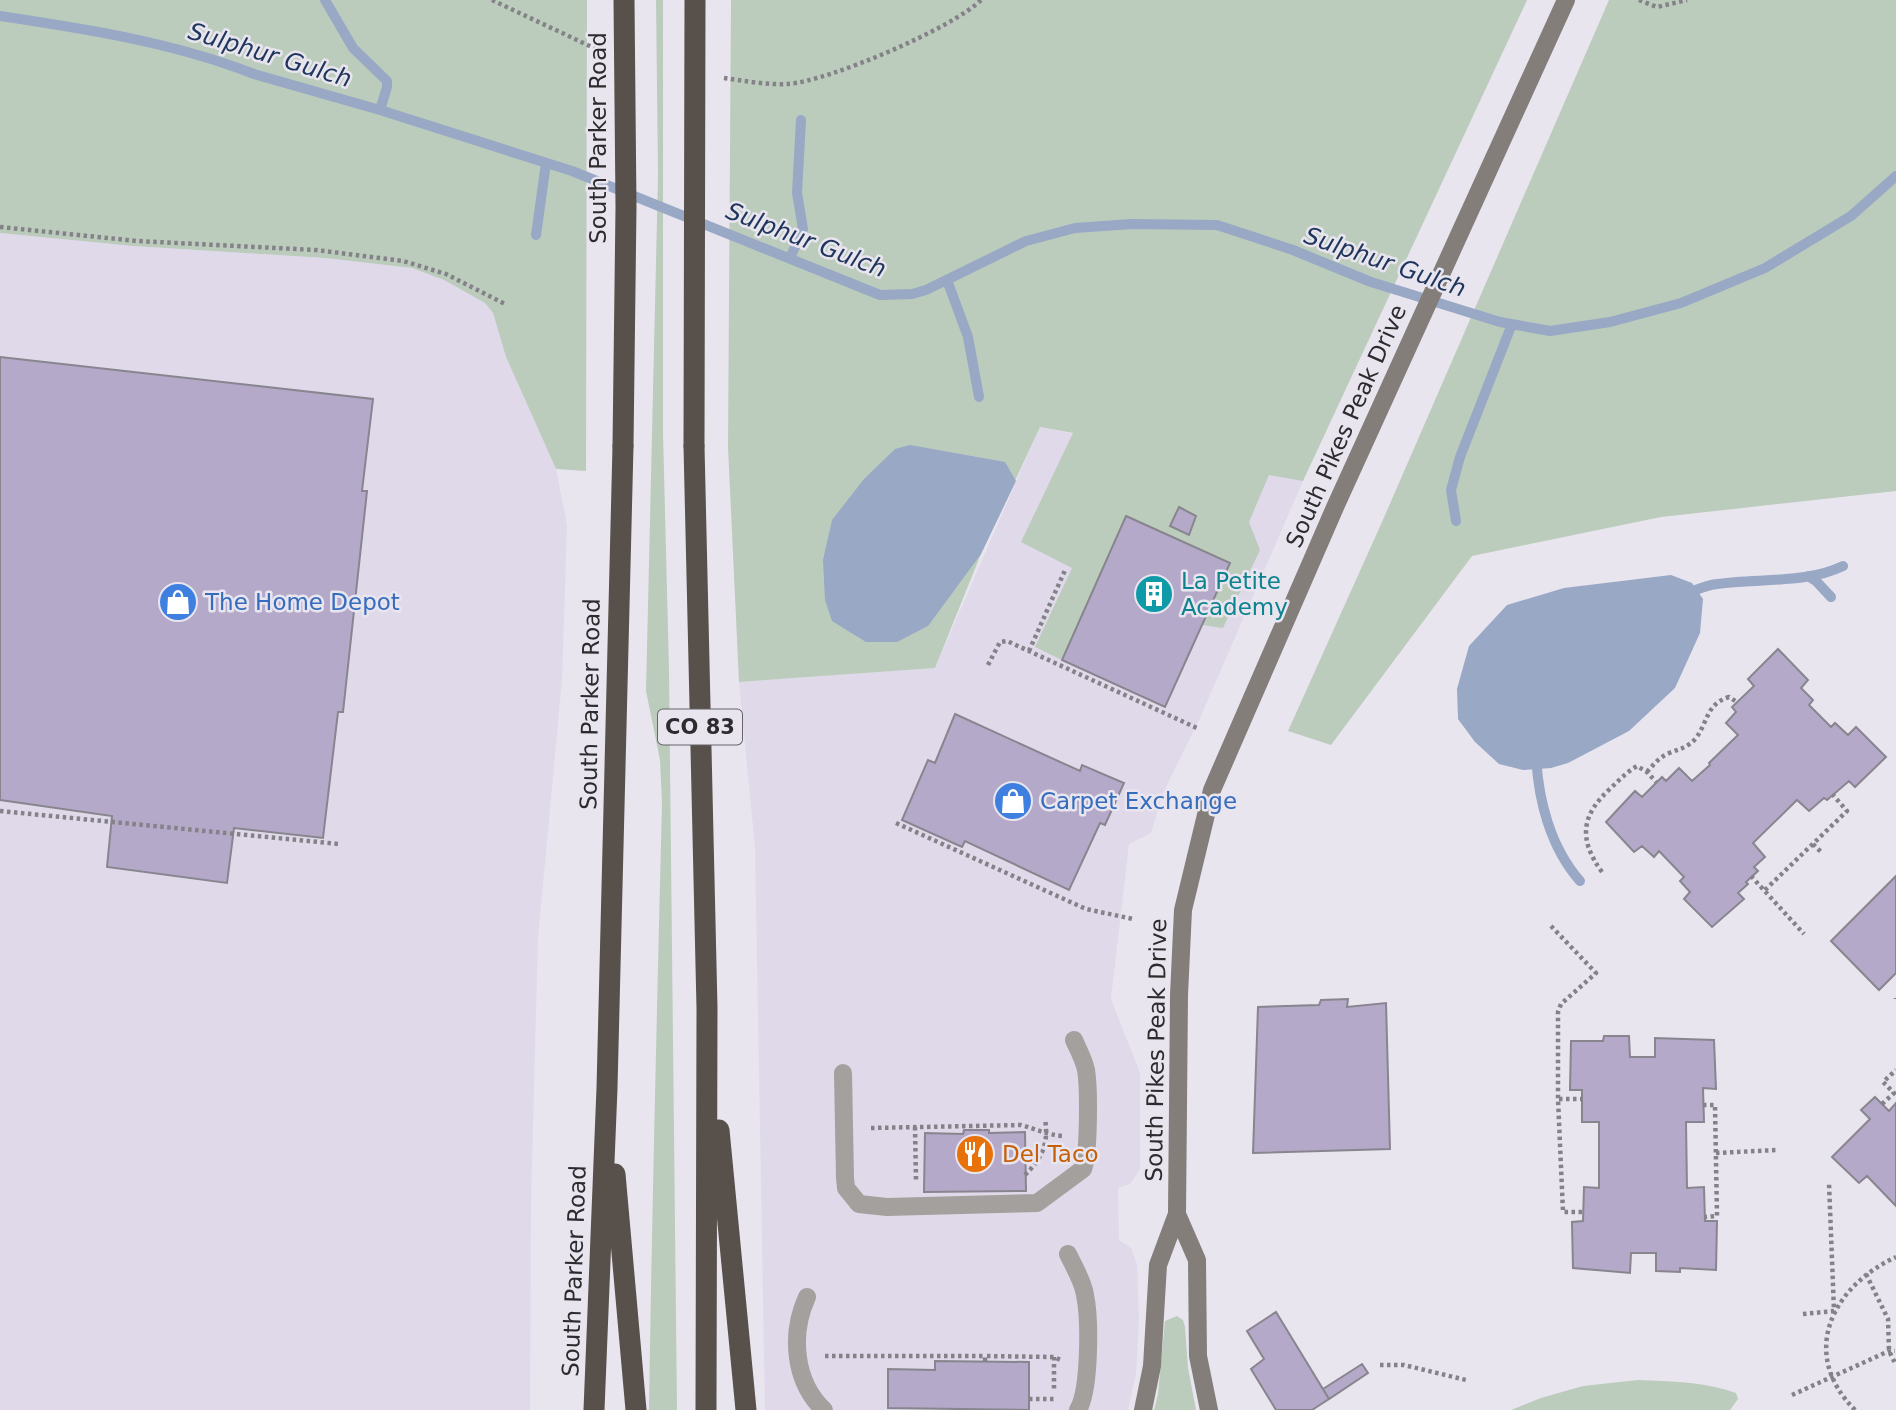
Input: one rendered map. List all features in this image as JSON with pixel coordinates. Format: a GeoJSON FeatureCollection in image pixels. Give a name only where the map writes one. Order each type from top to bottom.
{"type":"FeatureCollection","features":[{"type":"Feature","properties":{"kind":"highway","name":"South Parker Road"},"geometry":{"type":"LineString","coordinates":[[594,1409],[607,1088],[623,446],[626,207],[624,0]]}},
{"type":"Feature","properties":{"kind":"highway","name":"CO 83"},"geometry":{"type":"LineString","coordinates":[[695,0],[694,446],[707,1008],[706,1410]]}},
{"type":"Feature","properties":{"kind":"highway"},"geometry":{"type":"LineString","coordinates":[[707,1008],[746,1410]]}},
{"type":"Feature","properties":{"kind":"highway"},"geometry":{"type":"LineString","coordinates":[[607,1088],[636,1410]]}},
{"type":"Feature","properties":{"kind":"street","name":"South Pikes Peak Drive"},"geometry":{"type":"LineString","coordinates":[[1143,1410],[1152,1366],[1158,1265],[1177,1214],[1180,944],[1190,875],[1212,790],[1336,505],[1566,0]]}},
{"type":"Feature","properties":{"kind":"street","name":"South Pikes Peak Drive"},"geometry":{"type":"LineString","coordinates":[[1177,1214],[1196,1259],[1198,1356],[1209,1410]]}},
{"type":"Feature","properties":{"kind":"lane"},"geometry":{"type":"LineString","coordinates":[[843,1073],[846,1188],[859,1204],[887,1207],[1037,1203],[1083,1169],[1086,1163],[1086,1070],[1074,1040]]}},
{"type":"Feature","properties":{"kind":"lane"},"geometry":{"type":"LineString","coordinates":[[1068,1254],[1085,1292],[1088,1316],[1086,1382],[1078,1410]]}},
{"type":"Feature","properties":{"kind":"lane"},"geometry":{"type":"LineString","coordinates":[[807,1297],[797,1320],[800,1372],[812,1397],[824,1410]]}},
{"type":"Feature","properties":{"kind":"path"},"geometry":{"type":"LineString","coordinates":[[860,62],[953,22],[981,0]]}},
{"type":"Feature","properties":{"kind":"path"},"geometry":{"type":"LineString","coordinates":[[1639,0],[1657,7],[1687,0]]}},
{"type":"Feature","properties":{"kind":"path"},"geometry":{"type":"LineString","coordinates":[[0,227],[137,241],[316,250],[403,261],[446,274],[505,304]]}},
{"type":"Feature","properties":{"kind":"path"},"geometry":{"type":"LineString","coordinates":[[1029,651],[1066,568]]}},
{"type":"Feature","properties":{"kind":"path"},"geometry":{"type":"LineString","coordinates":[[988,665],[1000,642],[1007,641],[1122,691],[1199,729]]}},
{"type":"Feature","properties":{"kind":"path"},"geometry":{"type":"LineString","coordinates":[[1647,772],[1669,753],[1689,745],[1696,737],[1707,713],[1724,698],[1729,697],[1737,702]]}},
{"type":"Feature","properties":{"kind":"path"},"geometry":{"type":"LineString","coordinates":[[1602,872],[1590,855],[1585,839],[1593,807],[1637,766],[1656,782]]}},
{"type":"Feature","properties":{"kind":"path"},"geometry":{"type":"LineString","coordinates":[[1765,890],[1847,811],[1833,795]]}},
{"type":"Feature","properties":{"kind":"path"},"geometry":{"type":"LineString","coordinates":[[0,811],[339,844]]}},
{"type":"Feature","properties":{"kind":"path"},"geometry":{"type":"LineString","coordinates":[[896,822],[1086,909],[1133,919]]}},
{"type":"Feature","properties":{"kind":"path"},"geometry":{"type":"LineString","coordinates":[[1813,844],[1822,853]]}},
{"type":"Feature","properties":{"kind":"path"},"geometry":{"type":"LineString","coordinates":[[1751,876],[1804,934]]}},
{"type":"Feature","properties":{"kind":"path"},"geometry":{"type":"LineString","coordinates":[[1551,926],[1596,973],[1561,1004],[1559,1012],[1558,1099],[1563,1212],[1583,1212]]}},
{"type":"Feature","properties":{"kind":"path"},"geometry":{"type":"LineString","coordinates":[[1882,1104],[1894,1093],[1883,1082],[1896,1070]]}},
{"type":"Feature","properties":{"kind":"path"},"geometry":{"type":"LineString","coordinates":[[1558,1099],[1582,1099]]}},
{"type":"Feature","properties":{"kind":"path"},"geometry":{"type":"LineString","coordinates":[[1703,1105],[1715,1105],[1716,1153],[1717,1216],[1705,1217]]}},
{"type":"Feature","properties":{"kind":"path"},"geometry":{"type":"LineString","coordinates":[[1025,1175],[1041,1158],[1048,1135],[1045,1119]]}},
{"type":"Feature","properties":{"kind":"path"},"geometry":{"type":"LineString","coordinates":[[866,1128],[1021,1125],[1048,1135],[1067,1136]]}},
{"type":"Feature","properties":{"kind":"path"},"geometry":{"type":"LineString","coordinates":[[915,1127],[916,1188]]}},
{"type":"Feature","properties":{"kind":"path"},"geometry":{"type":"LineString","coordinates":[[1716,1153],[1777,1150]]}},
{"type":"Feature","properties":{"kind":"path"},"geometry":{"type":"LineString","coordinates":[[1829,1183],[1834,1311],[1826,1336],[1831,1376],[1844,1399],[1855,1410]]}},
{"type":"Feature","properties":{"kind":"path"},"geometry":{"type":"LineString","coordinates":[[1803,1314],[1834,1311],[1866,1274],[1896,1257]]}},
{"type":"Feature","properties":{"kind":"path"},"geometry":{"type":"LineString","coordinates":[[1866,1274],[1888,1319],[1896,1365]]}},
{"type":"Feature","properties":{"kind":"path"},"geometry":{"type":"LineString","coordinates":[[1792,1395],[1892,1351]]}},
{"type":"Feature","properties":{"kind":"path"},"geometry":{"type":"LineString","coordinates":[[820,1356],[985,1359],[1054,1357],[1064,1362]]}},
{"type":"Feature","properties":{"kind":"path"},"geometry":{"type":"LineString","coordinates":[[1054,1357],[1054,1410]]}},
{"type":"Feature","properties":{"kind":"path"},"geometry":{"type":"LineString","coordinates":[[1380,1365],[1404,1365],[1466,1380]]}},
{"type":"Feature","properties":{"kind":"path"},"geometry":{"type":"LineString","coordinates":[[1029,1399],[1054,1399]]}},
{"type":"Feature","properties":{"kind":"shaded area"},"geometry":{"type":"Polygon","coordinates":[[[0,233],[133,246],[325,258],[412,268],[444,280],[485,303],[493,313],[506,357],[556,469],[567,525],[562,680],[538,939],[531,1199],[530,1410],[0,1410],[0,233]]]}},
{"type":"Feature","properties":{"kind":"shaded area"},"geometry":{"type":"Polygon","coordinates":[[[1040,427],[1303,481],[1200,718],[1163,793],[1151,833],[1129,844],[1111,999],[1140,1073],[1140,1169],[1130,1184],[1118,1188],[1119,1240],[1131,1248],[1137,1264],[1139,1320],[1136,1374],[1128,1410],[765,1410],[755,848],[739,682],[935,668],[1040,427]]]}},
{"type":"Feature","properties":{"kind":"green space"},"geometry":{"type":"Polygon","coordinates":[[[0,0],[587,0],[586,471],[556,469],[506,357],[493,313],[485,303],[444,280],[412,268],[325,258],[133,246],[0,233],[0,0]]]}},
{"type":"Feature","properties":{"kind":"green space"},"geometry":{"type":"Polygon","coordinates":[[[656,0],[663,0],[663,432],[669,670],[677,1410],[649,1410],[662,803],[660,760],[646,691],[658,176],[656,0]]]}},
{"type":"Feature","properties":{"kind":"green space"},"geometry":{"type":"Polygon","coordinates":[[[731,0],[1527,0],[1303,481],[1269,475],[1249,522],[1260,550],[1223,628],[1202,625],[1230,563],[1127,516],[1062,660],[1035,647],[1072,568],[1021,542],[1073,433],[1040,427],[981,554],[935,668],[739,682],[728,447],[731,0]]]}},
{"type":"Feature","properties":{"kind":"green space"},"geometry":{"type":"Polygon","coordinates":[[[1609,0],[1896,0],[1896,491],[1661,517],[1472,556],[1331,745],[1288,731],[1382,522],[1609,0]]]}},
{"type":"Feature","properties":{"kind":"green space"},"geometry":{"type":"Polygon","coordinates":[[[1177,1316],[1183,1320],[1185,1327],[1188,1368],[1196,1410],[1154,1410],[1165,1321],[1177,1316]]]}},
{"type":"Feature","properties":{"kind":"green space"},"geometry":{"type":"Polygon","coordinates":[[[1638,1380],[1712,1386],[1736,1393],[1738,1399],[1730,1410],[1511,1410],[1583,1386],[1638,1380]]]}},
{"type":"Feature","properties":{"kind":"water"},"geometry":{"type":"Polygon","coordinates":[[[910,445],[1005,462],[1016,481],[981,554],[928,626],[897,642],[866,642],[832,621],[825,600],[823,560],[832,520],[864,479],[895,449],[910,445]]]}},
{"type":"Feature","properties":{"kind":"water"},"geometry":{"type":"Polygon","coordinates":[[[1671,575],[1692,583],[1703,599],[1700,633],[1675,688],[1629,731],[1568,763],[1551,768],[1523,770],[1499,764],[1475,742],[1458,719],[1457,689],[1469,646],[1507,605],[1564,588],[1671,575]]]}},
{"type":"Feature","properties":{"kind":"building","name":"The Home Depot"},"geometry":{"type":"Polygon","coordinates":[[[0,357],[373,399],[362,491],[367,491],[343,712],[338,712],[323,838],[234,828],[227,883],[107,867],[112,816],[0,800],[0,357]]]}},
{"type":"Feature","properties":{"kind":"building"},"geometry":{"type":"Polygon","coordinates":[[[1179,507],[1196,516],[1189,535],[1170,526],[1179,507]]]}},
{"type":"Feature","properties":{"kind":"building","name":"La Petite Academy"},"geometry":{"type":"Polygon","coordinates":[[[1126,516],[1230,563],[1165,707],[1062,660],[1126,516]]]}},
{"type":"Feature","properties":{"kind":"building"},"geometry":{"type":"Polygon","coordinates":[[[1778,649],[1808,680],[1801,688],[1813,700],[1809,705],[1831,727],[1835,723],[1848,735],[1856,727],[1886,757],[1855,787],[1849,781],[1809,811],[1797,800],[1753,843],[1765,857],[1754,867],[1758,871],[1738,893],[1744,899],[1712,927],[1684,899],[1690,892],[1680,881],[1684,877],[1659,851],[1654,857],[1642,846],[1634,852],[1606,822],[1635,791],[1642,797],[1662,777],[1666,781],[1679,768],[1692,781],[1710,765],[1738,735],[1726,723],[1736,712],[1732,707],[1754,686],[1748,679],[1778,649]]]}},
{"type":"Feature","properties":{"kind":"building","name":"Carpet Exchange"},"geometry":{"type":"Polygon","coordinates":[[[955,714],[1080,771],[1082,765],[1124,783],[1105,825],[1100,823],[1069,890],[965,841],[962,847],[902,820],[928,760],[935,763],[955,714]]]}},
{"type":"Feature","properties":{"kind":"building"},"geometry":{"type":"Polygon","coordinates":[[[1896,876],[1896,973],[1879,990],[1831,941],[1896,876]]]}},
{"type":"Feature","properties":{"kind":"building"},"geometry":{"type":"Polygon","coordinates":[[[1348,999],[1347,1007],[1386,1003],[1390,1149],[1253,1153],[1258,1007],[1319,1005],[1321,1000],[1348,999]]]}},
{"type":"Feature","properties":{"kind":"building"},"geometry":{"type":"Polygon","coordinates":[[[1604,1036],[1629,1036],[1630,1057],[1655,1057],[1655,1038],[1714,1040],[1716,1089],[1703,1088],[1704,1122],[1686,1122],[1687,1188],[1704,1187],[1705,1221],[1717,1221],[1716,1270],[1680,1268],[1680,1272],[1656,1271],[1656,1253],[1631,1253],[1630,1273],[1573,1268],[1572,1222],[1583,1221],[1584,1187],[1599,1188],[1599,1122],[1582,1122],[1582,1090],[1570,1090],[1571,1041],[1603,1041],[1604,1036]]]}},
{"type":"Feature","properties":{"kind":"building"},"geometry":{"type":"Polygon","coordinates":[[[1875,1097],[1889,1111],[1896,1103],[1896,1206],[1867,1176],[1859,1183],[1832,1157],[1870,1119],[1861,1110],[1875,1097]]]}},
{"type":"Feature","properties":{"kind":"building","name":"Del Taco"},"geometry":{"type":"Polygon","coordinates":[[[964,1130],[989,1130],[989,1133],[1025,1132],[1026,1191],[924,1192],[925,1133],[963,1134],[964,1130]]]}},
{"type":"Feature","properties":{"kind":"building"},"geometry":{"type":"Polygon","coordinates":[[[1276,1312],[1329,1399],[1312,1410],[1276,1410],[1251,1369],[1264,1359],[1247,1331],[1276,1312]]]}},
{"type":"Feature","properties":{"kind":"building"},"geometry":{"type":"Polygon","coordinates":[[[935,1361],[1029,1362],[1029,1410],[888,1408],[888,1369],[935,1370],[935,1361]]]}},
{"type":"Feature","properties":{"kind":"building"},"geometry":{"type":"Polygon","coordinates":[[[1362,1364],[1368,1373],[1329,1399],[1323,1389],[1362,1364]]]}},
{"type":"Feature","properties":{"kind":"waterway"},"geometry":{"type":"LineString","coordinates":[[325,0],[353,48],[387,81],[380,110]]}},
{"type":"Feature","properties":{"kind":"waterway","name":"Sulphur Gulch"},"geometry":{"type":"LineString","coordinates":[[0,16],[160,45],[380,110],[572,171],[880,295],[912,294],[926,290],[1026,241],[1075,228],[1132,224],[1217,225],[1293,250],[1371,282],[1500,322],[1550,331],[1610,322],[1681,303],[1765,268],[1851,216],[1896,176]]}},
{"type":"Feature","properties":{"kind":"waterway"},"geometry":{"type":"LineString","coordinates":[[790,258],[803,229],[797,193],[801,120]]}},
{"type":"Feature","properties":{"kind":"waterway"},"geometry":{"type":"LineString","coordinates":[[536,235],[546,163]]}},
{"type":"Feature","properties":{"kind":"waterway"},"geometry":{"type":"LineString","coordinates":[[947,280],[968,337],[979,397]]}},
{"type":"Feature","properties":{"kind":"waterway"},"geometry":{"type":"LineString","coordinates":[[1456,521],[1451,490],[1460,457],[1512,324]]}},
{"type":"Feature","properties":{"kind":"waterway"},"geometry":{"type":"LineString","coordinates":[[1686,594],[1701,588],[1733,582],[1813,576],[1843,566]]}},
{"type":"Feature","properties":{"kind":"waterway"},"geometry":{"type":"LineString","coordinates":[[1808,576],[1831,597]]}},
{"type":"Feature","properties":{"kind":"waterway"},"geometry":{"type":"LineString","coordinates":[[1536,755],[1543,805],[1553,838],[1580,881]]}},
{"type":"Feature","properties":{"kind":"place","name":"La Petite Academy"},"geometry":{"type":"Point","coordinates":[1154,594]}},
{"type":"Feature","properties":{"kind":"place","name":"The Home Depot"},"geometry":{"type":"Point","coordinates":[178,602]}},
{"type":"Feature","properties":{"kind":"place","name":"Carpet Exchange"},"geometry":{"type":"Point","coordinates":[1013,801]}},
{"type":"Feature","properties":{"kind":"place","name":"Del Taco"},"geometry":{"type":"Point","coordinates":[975,1154]}}]}
